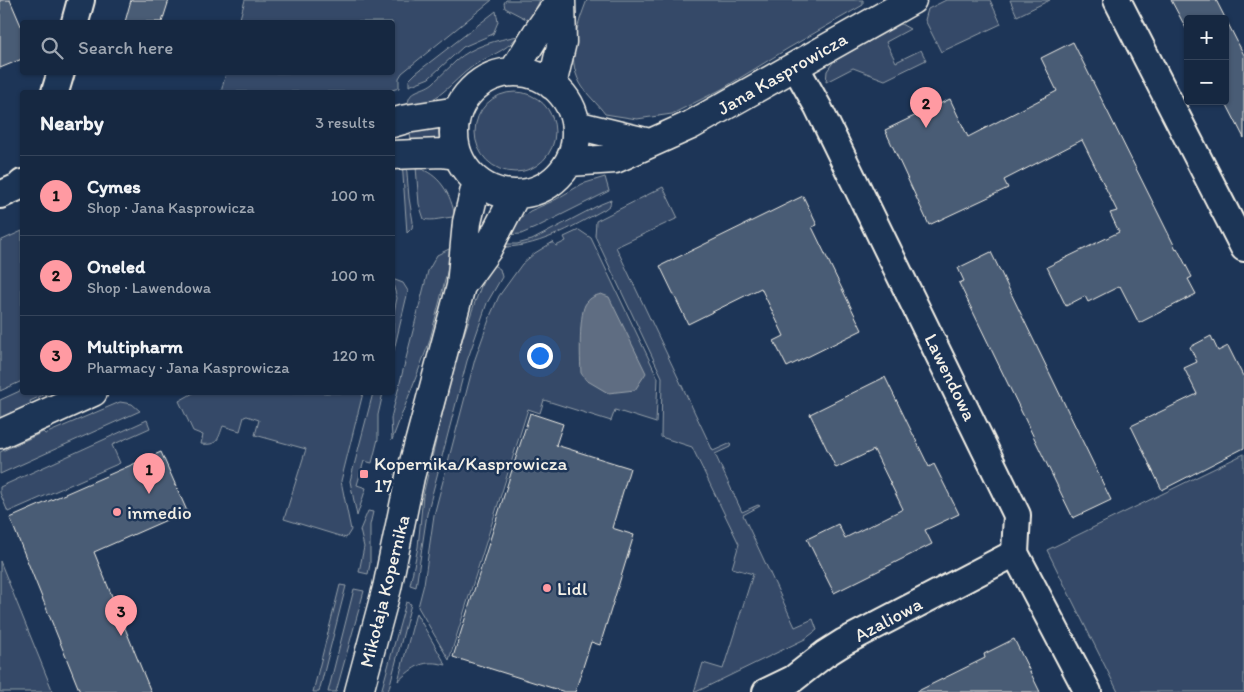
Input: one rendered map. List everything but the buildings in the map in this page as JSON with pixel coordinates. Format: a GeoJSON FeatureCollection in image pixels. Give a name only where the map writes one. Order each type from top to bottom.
{"type":"FeatureCollection","features":[{"type":"Feature","properties":{"kind":"street"},"geometry":{"type":"LineString","coordinates":[[75,20],[81,0]]}},
{"type":"Feature","properties":{"kind":"street"},"geometry":{"type":"LineString","coordinates":[[513,72],[560,0]]}},
{"type":"Feature","properties":{"kind":"street"},"geometry":{"type":"LineString","coordinates":[[552,85],[562,42],[560,0]]}},
{"type":"Feature","properties":{"kind":"street","name":"Jana Kasprowicza"},"geometry":{"type":"LineString","coordinates":[[569,162],[615,159],[691,125],[912,0]]}},
{"type":"Feature","properties":{"kind":"street"},"geometry":{"type":"LineString","coordinates":[[1117,0],[1244,248]]}},
{"type":"Feature","properties":{"kind":"street","name":"Lawendowa"},"geometry":{"type":"LineString","coordinates":[[795,66],[818,107],[1017,515],[1015,553]]}},
{"type":"Feature","properties":{"kind":"street"},"geometry":{"type":"LineString","coordinates":[[513,72],[534,75],[552,85],[564,96],[572,110],[576,125],[575,144],[569,162],[556,179],[537,190],[516,194],[496,191],[478,181],[466,170],[458,155],[454,133],[458,112],[466,96],[479,83],[496,75],[513,72]]}},
{"type":"Feature","properties":{"kind":"street"},"geometry":{"type":"LineString","coordinates":[[56,90],[59,75]]}},
{"type":"Feature","properties":{"kind":"street"},"geometry":{"type":"LineString","coordinates":[[395,122],[458,112]]}},
{"type":"Feature","properties":{"kind":"street"},"geometry":{"type":"LineString","coordinates":[[576,125],[650,143]]}},
{"type":"Feature","properties":{"kind":"street"},"geometry":{"type":"LineString","coordinates":[[395,155],[442,153],[458,155]]}},
{"type":"Feature","properties":{"kind":"street","name":"Mikołaja Kopernika"},"geometry":{"type":"LineString","coordinates":[[359,692],[387,588],[410,477],[461,286],[466,229],[478,181]]}},
{"type":"Feature","properties":{"kind":"street"},"geometry":{"type":"LineString","coordinates":[[0,195],[20,185]]}},
{"type":"Feature","properties":{"kind":"street","name":"Mikołaja Kopernika"},"geometry":{"type":"LineString","coordinates":[[461,286],[487,250],[516,194]]}},
{"type":"Feature","properties":{"kind":"street"},"geometry":{"type":"LineString","coordinates":[[0,434],[86,395]]}},
{"type":"Feature","properties":{"kind":"street"},"geometry":{"type":"LineString","coordinates":[[1015,553],[1088,692]]}},
{"type":"Feature","properties":{"kind":"street","name":"Azaliowa"},"geometry":{"type":"LineString","coordinates":[[766,692],[793,679],[844,642],[1015,553]]}},
{"type":"Feature","properties":{"kind":"shaded area"},"geometry":{"type":"Polygon","coordinates":[[[245,0],[492,0],[402,73],[399,78],[399,88],[392,90],[222,90],[225,75],[395,75],[395,20],[240,20],[245,0]]]}},
{"type":"Feature","properties":{"kind":"shaded area"},"geometry":{"type":"Polygon","coordinates":[[[506,0],[540,0],[530,21],[505,8],[504,3],[506,0]]]}},
{"type":"Feature","properties":{"kind":"shaded area"},"geometry":{"type":"Polygon","coordinates":[[[587,0],[863,0],[863,5],[722,89],[672,114],[637,119],[605,114],[580,83],[576,73],[573,52],[574,42],[587,0]]]}},
{"type":"Feature","properties":{"kind":"shaded area"},"geometry":{"type":"Polygon","coordinates":[[[946,0],[990,0],[1001,24],[941,52],[925,20],[928,9],[946,0]]]}},
{"type":"Feature","properties":{"kind":"shaded area"},"geometry":{"type":"Polygon","coordinates":[[[1010,0],[1050,0],[1017,16],[1010,0]]]}},
{"type":"Feature","properties":{"kind":"shaded area"},"geometry":{"type":"Polygon","coordinates":[[[496,11],[498,22],[493,34],[463,47],[429,78],[409,86],[409,80],[416,73],[496,11]]]}},
{"type":"Feature","properties":{"kind":"shaded area"},"geometry":{"type":"Polygon","coordinates":[[[901,24],[910,29],[886,42],[896,62],[921,50],[926,60],[885,80],[853,68],[826,82],[827,71],[834,61],[901,24]]]}},
{"type":"Feature","properties":{"kind":"shaded area"},"geometry":{"type":"Polygon","coordinates":[[[518,36],[502,50],[473,66],[435,98],[408,108],[410,97],[416,91],[433,83],[469,51],[485,44],[518,36]]]}},
{"type":"Feature","properties":{"kind":"shaded area"},"geometry":{"type":"Polygon","coordinates":[[[515,92],[530,95],[543,104],[552,117],[555,132],[552,147],[543,160],[530,169],[515,172],[500,169],[487,160],[478,147],[475,132],[478,117],[487,104],[500,95],[515,92]]]}},
{"type":"Feature","properties":{"kind":"shaded area"},"geometry":{"type":"Polygon","coordinates":[[[438,127],[440,144],[411,145],[410,129],[438,127]]]}},
{"type":"Feature","properties":{"kind":"shaded area"},"geometry":{"type":"Polygon","coordinates":[[[402,161],[406,161],[413,222],[412,228],[407,233],[402,161]]]}},
{"type":"Feature","properties":{"kind":"shaded area"},"geometry":{"type":"Polygon","coordinates":[[[416,167],[432,175],[443,186],[451,200],[455,217],[424,219],[419,204],[416,167]]]}},
{"type":"Feature","properties":{"kind":"shaded area"},"geometry":{"type":"Polygon","coordinates":[[[605,177],[609,191],[521,234],[506,235],[517,221],[530,211],[553,201],[582,184],[605,177]]]}},
{"type":"Feature","properties":{"kind":"shaded area"},"geometry":{"type":"Polygon","coordinates":[[[663,187],[678,218],[616,247],[713,451],[731,444],[730,447],[715,454],[742,512],[758,505],[760,506],[743,515],[795,627],[813,619],[817,630],[805,639],[696,692],[694,692],[703,663],[723,669],[753,574],[732,568],[739,544],[692,447],[661,437],[662,377],[595,236],[596,221],[663,187]]]}},
{"type":"Feature","properties":{"kind":"shaded area"},"geometry":{"type":"Polygon","coordinates":[[[611,200],[610,205],[605,209],[580,223],[540,241],[511,247],[497,247],[498,244],[517,244],[532,240],[611,200]]]}},
{"type":"Feature","properties":{"kind":"shaded area"},"geometry":{"type":"Polygon","coordinates":[[[579,230],[591,238],[658,378],[656,423],[615,410],[611,421],[544,400],[540,413],[528,409],[449,660],[418,607],[424,584],[434,515],[475,359],[499,296],[522,264],[553,242],[556,246],[566,241],[564,237],[579,230]]]}},
{"type":"Feature","properties":{"kind":"shaded area"},"geometry":{"type":"Polygon","coordinates":[[[20,232],[20,382],[0,391],[0,241],[20,232]]]}},
{"type":"Feature","properties":{"kind":"shaded area"},"geometry":{"type":"Polygon","coordinates":[[[453,249],[429,343],[392,440],[391,418],[428,271],[437,255],[453,249]]]}},
{"type":"Feature","properties":{"kind":"shaded area"},"geometry":{"type":"Polygon","coordinates":[[[490,263],[500,269],[502,277],[487,303],[467,361],[427,514],[416,587],[410,585],[418,547],[423,495],[455,361],[490,263]]]}},
{"type":"Feature","properties":{"kind":"shaded area"},"geometry":{"type":"Polygon","coordinates":[[[395,280],[403,283],[408,291],[395,346],[395,308],[397,298],[395,280]]]}},
{"type":"Feature","properties":{"kind":"shaded area"},"geometry":{"type":"Polygon","coordinates":[[[601,294],[609,297],[646,373],[635,390],[608,393],[586,380],[581,373],[580,338],[583,311],[588,301],[601,294]]]}},
{"type":"Feature","properties":{"kind":"shaded area"},"geometry":{"type":"Polygon","coordinates":[[[20,391],[20,395],[44,395],[30,401],[31,405],[0,418],[0,400],[20,391]]]}},
{"type":"Feature","properties":{"kind":"shaded area"},"geometry":{"type":"Polygon","coordinates":[[[190,395],[362,395],[341,481],[351,530],[346,538],[284,519],[306,449],[255,435],[259,420],[247,416],[244,417],[240,431],[223,426],[217,441],[211,444],[201,444],[203,435],[193,431],[179,401],[190,395]]]}},
{"type":"Feature","properties":{"kind":"shaded area"},"geometry":{"type":"Polygon","coordinates":[[[372,395],[383,395],[378,415],[378,439],[372,463],[364,461],[357,485],[366,488],[357,516],[350,481],[372,395]]]}},
{"type":"Feature","properties":{"kind":"shaded area"},"geometry":{"type":"Polygon","coordinates":[[[120,402],[132,404],[140,411],[0,474],[0,452],[43,432],[45,434],[120,402]]]}},
{"type":"Feature","properties":{"kind":"shaded area"},"geometry":{"type":"Polygon","coordinates":[[[147,420],[150,428],[112,445],[120,463],[8,512],[0,493],[0,487],[147,420]]]}},
{"type":"Feature","properties":{"kind":"shaded area"},"geometry":{"type":"Polygon","coordinates":[[[1244,454],[1244,692],[1118,692],[1047,550],[1244,454]]]}},
{"type":"Feature","properties":{"kind":"shaded area"},"geometry":{"type":"Polygon","coordinates":[[[368,511],[373,512],[370,525],[370,564],[368,574],[359,572],[364,547],[360,530],[368,511]]]}},
{"type":"Feature","properties":{"kind":"shaded area"},"geometry":{"type":"Polygon","coordinates":[[[0,561],[53,692],[0,692],[0,561]]]}},
{"type":"Feature","properties":{"kind":"shaded area"},"geometry":{"type":"Polygon","coordinates":[[[340,585],[346,586],[319,692],[313,692],[340,585]]]}},
{"type":"Feature","properties":{"kind":"shaded area"},"geometry":{"type":"Polygon","coordinates":[[[354,589],[364,591],[336,692],[328,692],[354,589]]]}},
{"type":"Feature","properties":{"kind":"shaded area"},"geometry":{"type":"Polygon","coordinates":[[[406,602],[411,604],[388,692],[381,692],[406,602]]]}},
{"type":"Feature","properties":{"kind":"shaded area"},"geometry":{"type":"Polygon","coordinates":[[[416,613],[446,665],[425,663],[409,671],[398,681],[416,613]]]}},
{"type":"Feature","properties":{"kind":"place","name":"Oneled"},"geometry":{"type":"Point","coordinates":[926,128]}},
{"type":"Feature","properties":{"kind":"place","name":"Kopernika/Kasprowicza 17"},"geometry":{"type":"Point","coordinates":[364,474]}},
{"type":"Feature","properties":{"kind":"place","name":"Cymes"},"geometry":{"type":"Point","coordinates":[149,494]}},
{"type":"Feature","properties":{"kind":"place","name":"inmedio"},"geometry":{"type":"Point","coordinates":[117,512]}},
{"type":"Feature","properties":{"kind":"place","name":"Lidl"},"geometry":{"type":"Point","coordinates":[547,588]}},
{"type":"Feature","properties":{"kind":"place","name":"Multipharm"},"geometry":{"type":"Point","coordinates":[121,636]}}]}
